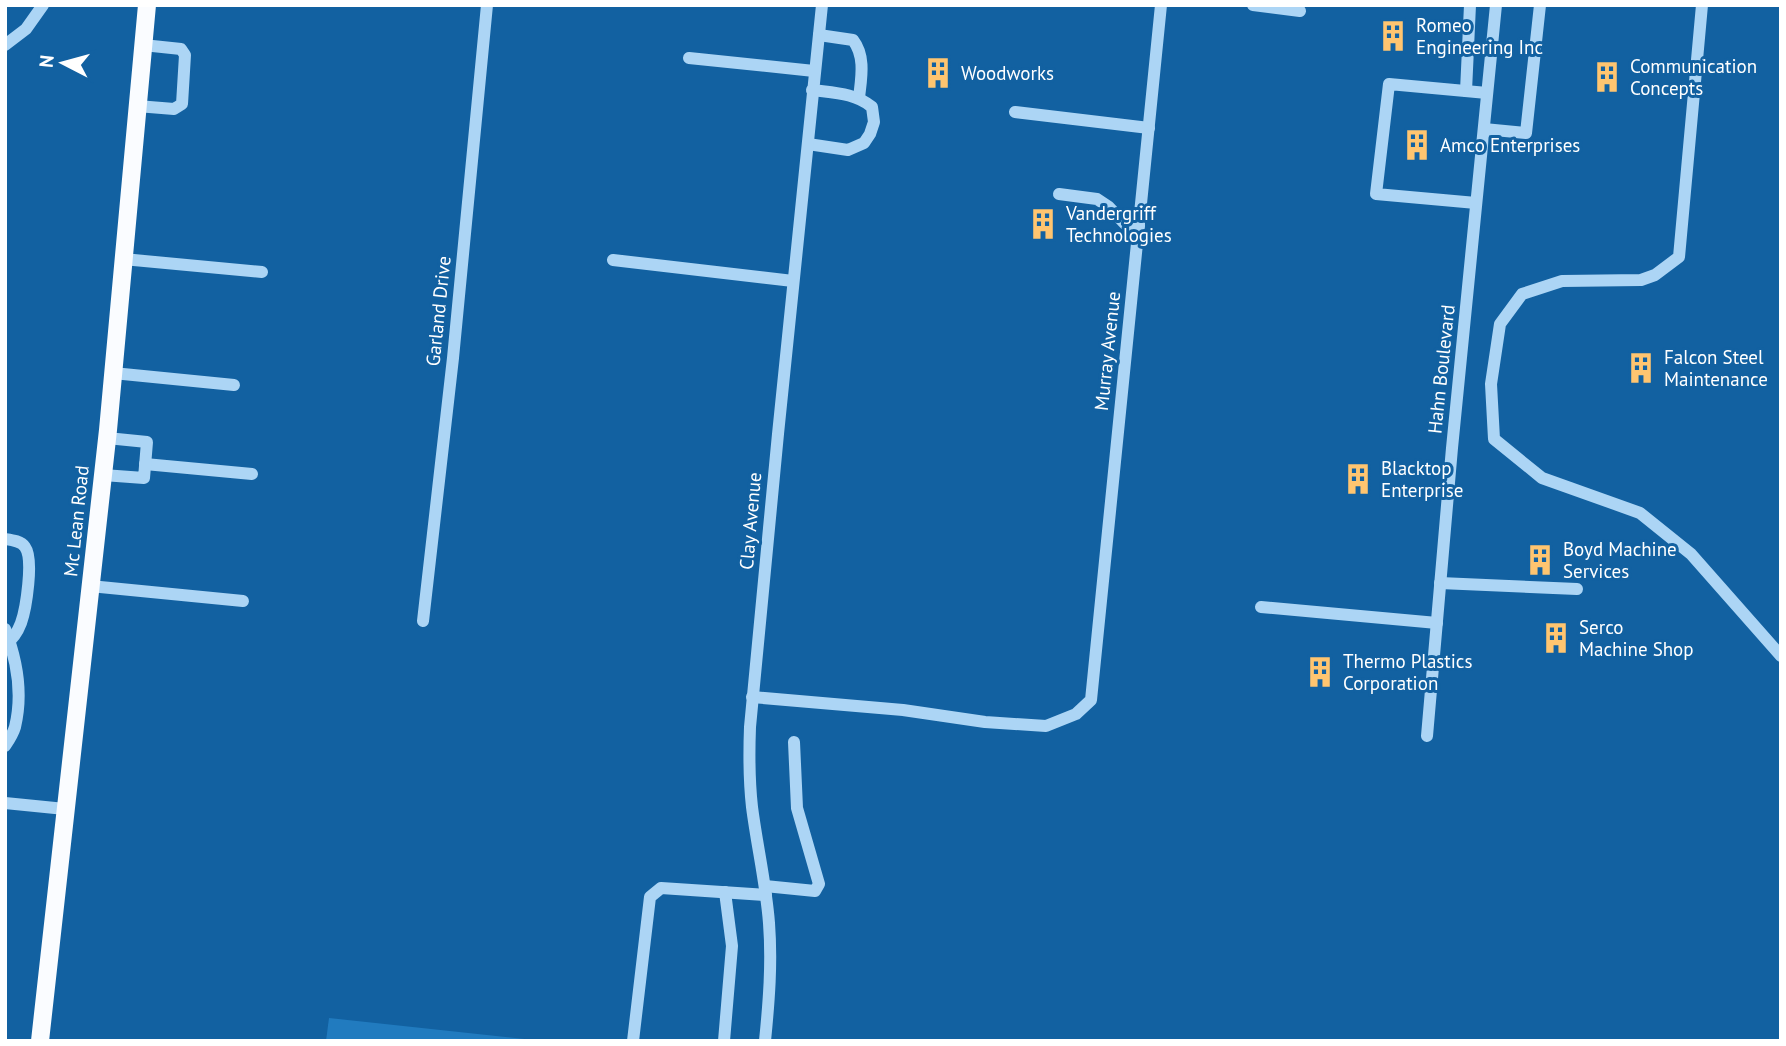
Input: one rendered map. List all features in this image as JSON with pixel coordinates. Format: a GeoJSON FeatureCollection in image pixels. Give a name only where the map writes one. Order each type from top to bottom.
{"type":"FeatureCollection","features":[{"type":"Feature","properties":{"kind":"main road","name":"Mc Lean Road"},"geometry":{"type":"LineString","coordinates":[[40,1041],[107,438],[147,5]]}},
{"type":"Feature","properties":{"kind":"street"},"geometry":{"type":"LineString","coordinates":[[5,45],[26,29],[43,5]]}},
{"type":"Feature","properties":{"kind":"street","name":"Garland Drive"},"geometry":{"type":"LineString","coordinates":[[423,621],[453,358],[487,5]]}},
{"type":"Feature","properties":{"kind":"street","name":"Clay Avenue"},"geometry":{"type":"LineString","coordinates":[[765,1041],[771,961],[766,890],[750,787],[749,746],[822,5]]}},
{"type":"Feature","properties":{"kind":"street","name":"Murray Avenue"},"geometry":{"type":"LineString","coordinates":[[752,697],[1046,726],[1076,714],[1091,700],[1161,5]]}},
{"type":"Feature","properties":{"kind":"street"},"geometry":{"type":"LineString","coordinates":[[1253,5],[1300,11]]}},
{"type":"Feature","properties":{"kind":"street"},"geometry":{"type":"LineString","coordinates":[[1466,92],[1470,5]]}},
{"type":"Feature","properties":{"kind":"street","name":"Hahn Boulevard"},"geometry":{"type":"LineString","coordinates":[[1427,736],[1496,5]]}},
{"type":"Feature","properties":{"kind":"street"},"geometry":{"type":"LineString","coordinates":[[1484,129],[1526,133],[1540,5]]}},
{"type":"Feature","properties":{"kind":"street"},"geometry":{"type":"LineString","coordinates":[[1702,5],[1679,257],[1655,275],[1641,280],[1562,281],[1522,294],[1500,324],[1491,384],[1494,439],[1542,478],[1640,513],[1691,554],[1781,656]]}},
{"type":"Feature","properties":{"kind":"street"},"geometry":{"type":"LineString","coordinates":[[818,35],[853,40],[856,43],[862,67],[859,98]]}},
{"type":"Feature","properties":{"kind":"street"},"geometry":{"type":"LineString","coordinates":[[137,106],[174,109],[182,104],[185,55],[181,49],[143,45]]}},
{"type":"Feature","properties":{"kind":"street"},"geometry":{"type":"LineString","coordinates":[[689,58],[814,71]]}},
{"type":"Feature","properties":{"kind":"street"},"geometry":{"type":"LineString","coordinates":[[1476,203],[1376,194],[1389,84],[1487,93]]}},
{"type":"Feature","properties":{"kind":"street"},"geometry":{"type":"LineString","coordinates":[[807,144],[848,150],[864,143],[874,122],[872,107],[859,98],[850,94],[812,90]]}},
{"type":"Feature","properties":{"kind":"street"},"geometry":{"type":"LineString","coordinates":[[1015,112],[1149,128]]}},
{"type":"Feature","properties":{"kind":"street"},"geometry":{"type":"LineString","coordinates":[[1059,194],[1097,200],[1109,207],[1125,225],[1139,226]]}},
{"type":"Feature","properties":{"kind":"street"},"geometry":{"type":"LineString","coordinates":[[123,259],[262,272]]}},
{"type":"Feature","properties":{"kind":"street"},"geometry":{"type":"LineString","coordinates":[[614,260],[793,281]]}},
{"type":"Feature","properties":{"kind":"street"},"geometry":{"type":"LineString","coordinates":[[113,373],[234,385]]}},
{"type":"Feature","properties":{"kind":"street"},"geometry":{"type":"LineString","coordinates":[[103,475],[144,478],[147,442],[107,438]]}},
{"type":"Feature","properties":{"kind":"street"},"geometry":{"type":"LineString","coordinates":[[145,464],[252,474]]}},
{"type":"Feature","properties":{"kind":"street"},"geometry":{"type":"LineString","coordinates":[[5,539],[20,542],[26,548],[30,559],[25,611],[20,626],[7,639],[19,689],[15,729],[5,746]]}},
{"type":"Feature","properties":{"kind":"street"},"geometry":{"type":"LineString","coordinates":[[1440,583],[1577,589]]}},
{"type":"Feature","properties":{"kind":"street"},"geometry":{"type":"LineString","coordinates":[[90,586],[243,601]]}},
{"type":"Feature","properties":{"kind":"street"},"geometry":{"type":"LineString","coordinates":[[1261,607],[1437,623]]}},
{"type":"Feature","properties":{"kind":"street"},"geometry":{"type":"LineString","coordinates":[[633,1041],[650,897],[661,888],[725,892],[815,891],[819,884],[797,808],[794,742]]}},
{"type":"Feature","properties":{"kind":"street"},"geometry":{"type":"LineString","coordinates":[[5,803],[65,809]]}},
{"type":"Feature","properties":{"kind":"street"},"geometry":{"type":"LineString","coordinates":[[724,1041],[732,946],[725,892]]}},
{"type":"Feature","properties":{"kind":"shaded area"},"geometry":{"type":"Polygon","coordinates":[[[329,1018],[543,1041],[326,1041],[329,1018]]]}},
{"type":"Feature","properties":{"kind":"place","name":"Romeo Engineering Inc"},"geometry":{"type":"Point","coordinates":[1393,36]}},
{"type":"Feature","properties":{"kind":"place","name":"Woodworks"},"geometry":{"type":"Point","coordinates":[938,73]}},
{"type":"Feature","properties":{"kind":"place","name":"Communication Concepts"},"geometry":{"type":"Point","coordinates":[1607,77]}},
{"type":"Feature","properties":{"kind":"place","name":"Amco Enterprises"},"geometry":{"type":"Point","coordinates":[1417,145]}},
{"type":"Feature","properties":{"kind":"place","name":"Vandergriff Technologies"},"geometry":{"type":"Point","coordinates":[1043,224]}},
{"type":"Feature","properties":{"kind":"place","name":"Falcon Steel Maintenance"},"geometry":{"type":"Point","coordinates":[1641,368]}},
{"type":"Feature","properties":{"kind":"place","name":"Blacktop Enterprise"},"geometry":{"type":"Point","coordinates":[1358,479]}},
{"type":"Feature","properties":{"kind":"place","name":"Boyd Machine Services"},"geometry":{"type":"Point","coordinates":[1540,560]}},
{"type":"Feature","properties":{"kind":"place","name":"Serco Machine Shop"},"geometry":{"type":"Point","coordinates":[1556,638]}},
{"type":"Feature","properties":{"kind":"place","name":"Thermo Plastics Corporation"},"geometry":{"type":"Point","coordinates":[1320,672]}}]}
